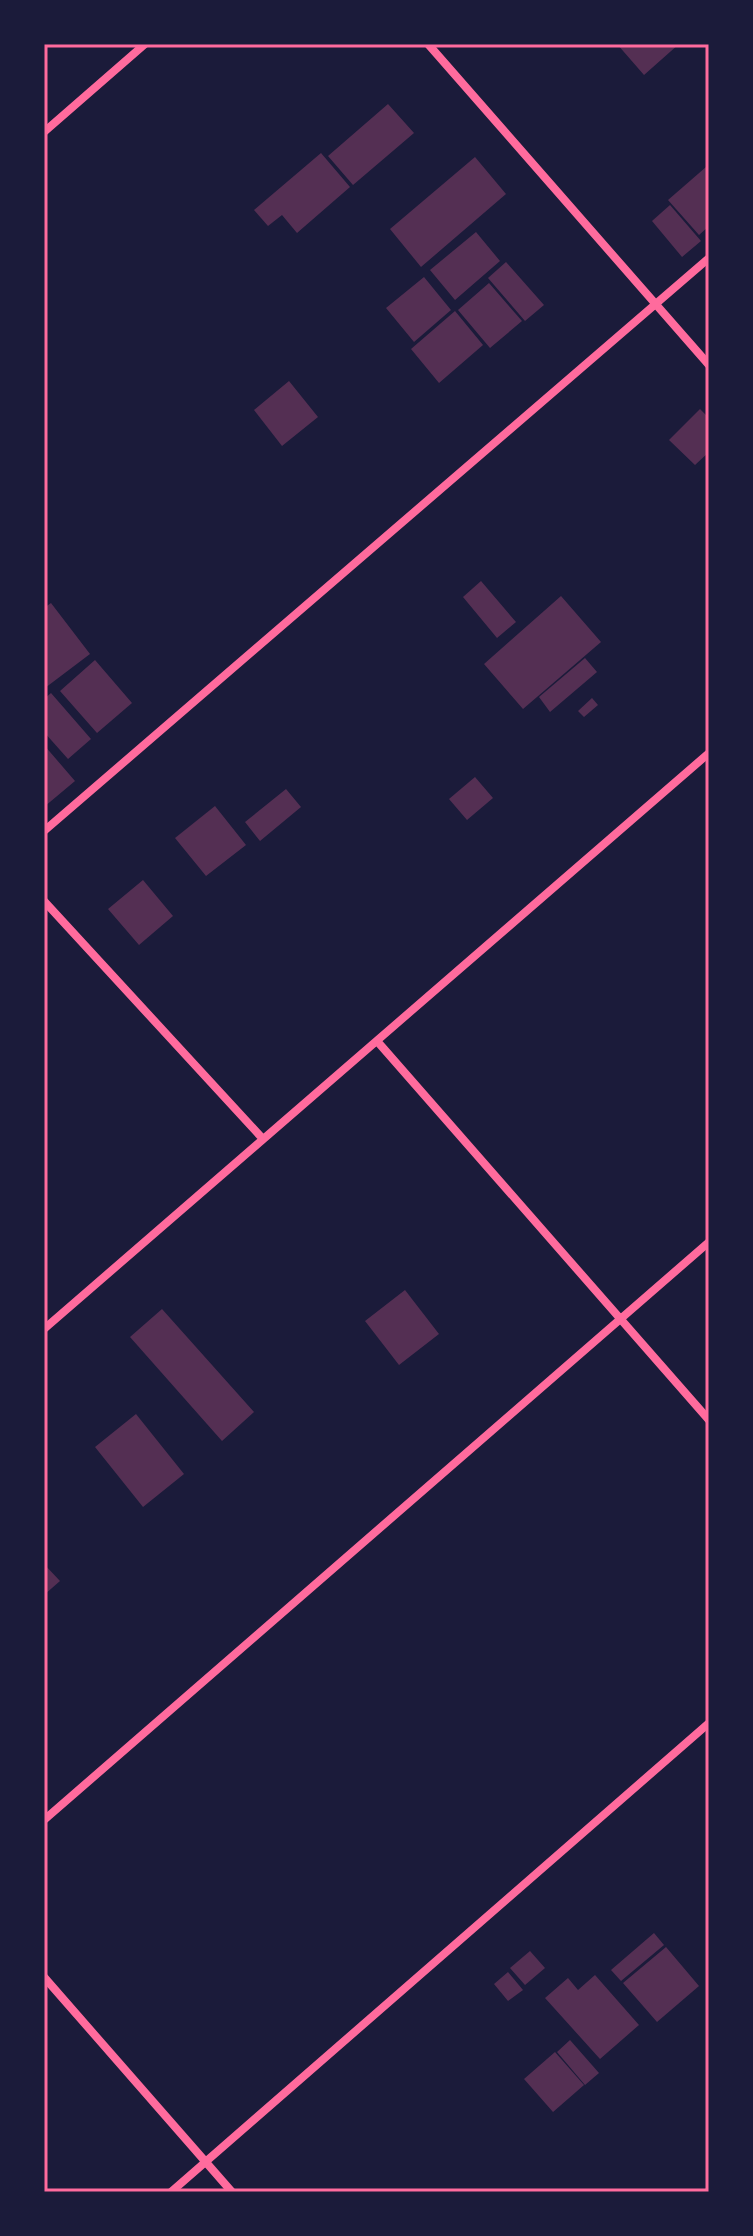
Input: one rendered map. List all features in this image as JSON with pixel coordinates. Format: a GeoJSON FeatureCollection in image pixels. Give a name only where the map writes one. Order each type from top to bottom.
{"type":"FeatureCollection","features":[{"type":"Feature","properties":{"kind":"street"},"geometry":{"type":"LineString","coordinates":[[44,132],[145,44]]}},
{"type":"Feature","properties":{"kind":"street"},"geometry":{"type":"LineString","coordinates":[[428,44],[709,365]]}},
{"type":"Feature","properties":{"kind":"street"},"geometry":{"type":"LineString","coordinates":[[44,831],[709,258]]}},
{"type":"Feature","properties":{"kind":"street"},"geometry":{"type":"LineString","coordinates":[[44,1329],[709,753]]}},
{"type":"Feature","properties":{"kind":"street"},"geometry":{"type":"LineString","coordinates":[[44,901],[263,1139]]}},
{"type":"Feature","properties":{"kind":"street"},"geometry":{"type":"LineString","coordinates":[[377,1041],[709,1420]]}},
{"type":"Feature","properties":{"kind":"street"},"geometry":{"type":"LineString","coordinates":[[44,1820],[709,1242]]}},
{"type":"Feature","properties":{"kind":"street"},"geometry":{"type":"LineString","coordinates":[[171,2192],[709,1723]]}},
{"type":"Feature","properties":{"kind":"street"},"geometry":{"type":"LineString","coordinates":[[44,1977],[232,2192]]}},
{"type":"Feature","properties":{"kind":"building"},"geometry":{"type":"Polygon","coordinates":[[[617,44],[679,44],[644,75],[617,44]]]}},
{"type":"Feature","properties":{"kind":"building"},"geometry":{"type":"Polygon","coordinates":[[[388,104],[414,133],[353,185],[328,156],[388,104]]]}},
{"type":"Feature","properties":{"kind":"building"},"geometry":{"type":"Polygon","coordinates":[[[321,153],[350,187],[297,233],[282,215],[268,226],[254,210],[321,153]]]}},
{"type":"Feature","properties":{"kind":"building"},"geometry":{"type":"Polygon","coordinates":[[[475,157],[506,194],[421,267],[390,229],[475,157]]]}},
{"type":"Feature","properties":{"kind":"building"},"geometry":{"type":"Polygon","coordinates":[[[706,167],[709,171],[709,226],[699,235],[668,200],[706,167]]]}},
{"type":"Feature","properties":{"kind":"building"},"geometry":{"type":"Polygon","coordinates":[[[670,205],[701,241],[682,257],[652,221],[670,205]]]}},
{"type":"Feature","properties":{"kind":"building"},"geometry":{"type":"Polygon","coordinates":[[[476,232],[500,261],[455,300],[430,270],[476,232]]]}},
{"type":"Feature","properties":{"kind":"building"},"geometry":{"type":"Polygon","coordinates":[[[506,262],[544,305],[525,321],[488,278],[506,262]]]}},
{"type":"Feature","properties":{"kind":"building"},"geometry":{"type":"Polygon","coordinates":[[[424,277],[451,310],[414,342],[386,308],[424,277]]]}},
{"type":"Feature","properties":{"kind":"building"},"geometry":{"type":"Polygon","coordinates":[[[489,283],[522,321],[490,348],[458,310],[489,283]]]}},
{"type":"Feature","properties":{"kind":"building"},"geometry":{"type":"Polygon","coordinates":[[[455,311],[483,345],[439,383],[411,349],[455,311]]]}},
{"type":"Feature","properties":{"kind":"building"},"geometry":{"type":"Polygon","coordinates":[[[289,381],[318,417],[282,446],[254,410],[289,381]]]}},
{"type":"Feature","properties":{"kind":"building"},"geometry":{"type":"Polygon","coordinates":[[[700,409],[709,418],[709,452],[695,465],[669,440],[700,409]]]}},
{"type":"Feature","properties":{"kind":"building"},"geometry":{"type":"Polygon","coordinates":[[[481,581],[516,622],[497,638],[463,597],[481,581]]]}},
{"type":"Feature","properties":{"kind":"building"},"geometry":{"type":"Polygon","coordinates":[[[561,596],[601,642],[523,709],[484,664],[561,596]]]}},
{"type":"Feature","properties":{"kind":"building"},"geometry":{"type":"Polygon","coordinates":[[[51,603],[90,654],[45,688],[44,608],[51,603]]]}},
{"type":"Feature","properties":{"kind":"building"},"geometry":{"type":"Polygon","coordinates":[[[585,658],[597,672],[550,712],[539,697],[585,658]]]}},
{"type":"Feature","properties":{"kind":"building"},"geometry":{"type":"Polygon","coordinates":[[[95,660],[132,703],[97,733],[60,691],[95,660]]]}},
{"type":"Feature","properties":{"kind":"building"},"geometry":{"type":"Polygon","coordinates":[[[51,693],[91,739],[68,759],[44,732],[44,699],[51,693]]]}},
{"type":"Feature","properties":{"kind":"building"},"geometry":{"type":"Polygon","coordinates":[[[592,698],[598,705],[584,717],[578,711],[592,698]]]}},
{"type":"Feature","properties":{"kind":"building"},"geometry":{"type":"Polygon","coordinates":[[[44,745],[75,781],[44,807],[44,745]]]}},
{"type":"Feature","properties":{"kind":"building"},"geometry":{"type":"Polygon","coordinates":[[[475,777],[493,798],[467,820],[449,799],[475,777]]]}},
{"type":"Feature","properties":{"kind":"building"},"geometry":{"type":"Polygon","coordinates":[[[286,789],[301,807],[260,841],[245,822],[286,789]]]}},
{"type":"Feature","properties":{"kind":"building"},"geometry":{"type":"Polygon","coordinates":[[[215,806],[246,845],[206,876],[175,838],[215,806]]]}},
{"type":"Feature","properties":{"kind":"building"},"geometry":{"type":"Polygon","coordinates":[[[143,880],[173,916],[139,945],[108,909],[143,880]]]}},
{"type":"Feature","properties":{"kind":"building"},"geometry":{"type":"Polygon","coordinates":[[[405,1290],[439,1334],[399,1365],[365,1321],[405,1290]]]}},
{"type":"Feature","properties":{"kind":"building"},"geometry":{"type":"Polygon","coordinates":[[[162,1309],[254,1412],[222,1441],[130,1337],[162,1309]]]}},
{"type":"Feature","properties":{"kind":"building"},"geometry":{"type":"Polygon","coordinates":[[[136,1414],[184,1474],[143,1507],[95,1447],[136,1414]]]}},
{"type":"Feature","properties":{"kind":"building"},"geometry":{"type":"Polygon","coordinates":[[[44,1564],[60,1581],[44,1595],[44,1564]]]}},
{"type":"Feature","properties":{"kind":"building"},"geometry":{"type":"Polygon","coordinates":[[[654,1933],[664,1945],[621,1981],[611,1970],[654,1933]]]}},
{"type":"Feature","properties":{"kind":"building"},"geometry":{"type":"Polygon","coordinates":[[[666,1947],[699,1986],[657,2022],[623,1983],[666,1947]]]}},
{"type":"Feature","properties":{"kind":"building"},"geometry":{"type":"Polygon","coordinates":[[[530,1951],[545,1968],[525,1985],[510,1968],[530,1951]]]}},
{"type":"Feature","properties":{"kind":"building"},"geometry":{"type":"Polygon","coordinates":[[[508,1972],[523,1990],[508,2001],[494,1984],[508,1972]]]}},
{"type":"Feature","properties":{"kind":"building"},"geometry":{"type":"Polygon","coordinates":[[[595,1975],[639,2025],[600,2059],[545,1998],[568,1978],[578,1990],[595,1975]]]}},
{"type":"Feature","properties":{"kind":"building"},"geometry":{"type":"Polygon","coordinates":[[[570,2040],[599,2073],[585,2085],[557,2052],[570,2040]]]}},
{"type":"Feature","properties":{"kind":"building"},"geometry":{"type":"Polygon","coordinates":[[[555,2052],[584,2085],[553,2112],[524,2079],[555,2052]]]}}]}
